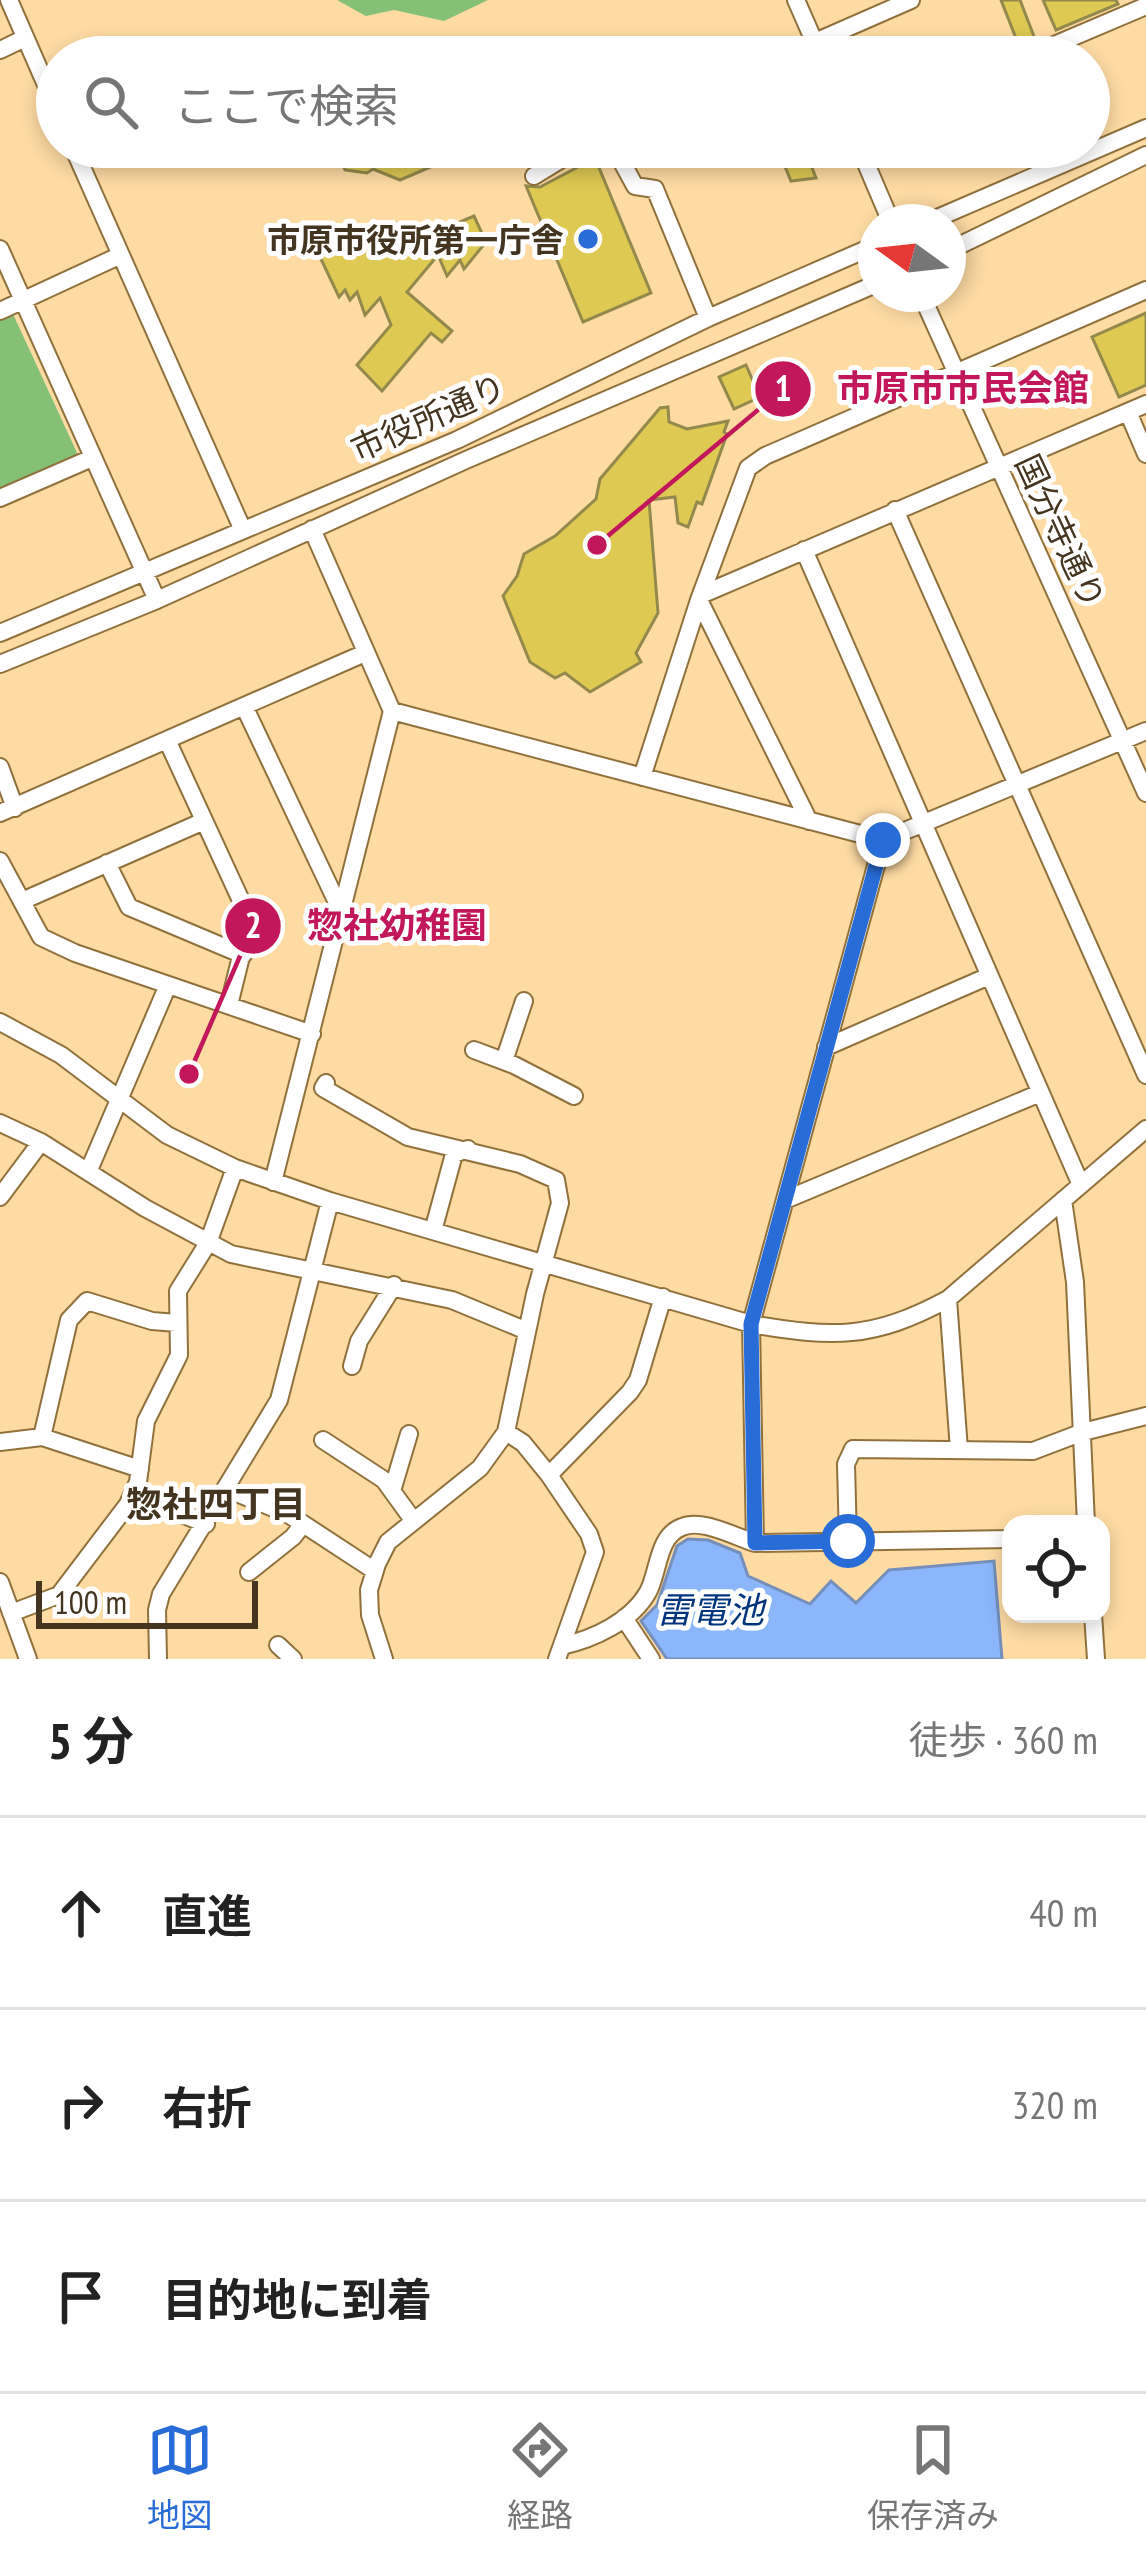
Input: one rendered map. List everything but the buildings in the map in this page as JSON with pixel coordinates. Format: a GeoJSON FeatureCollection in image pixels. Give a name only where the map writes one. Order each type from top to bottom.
{"type":"FeatureCollection","features":[{"type":"Feature","properties":{"kind":"street"},"geometry":{"type":"LineString","coordinates":[[9,0],[36,61]]}},
{"type":"Feature","properties":{"kind":"street"},"geometry":{"type":"LineString","coordinates":[[796,0],[812,36]]}},
{"type":"Feature","properties":{"kind":"street"},"geometry":{"type":"LineString","coordinates":[[844,36],[910,0]]}},
{"type":"Feature","properties":{"kind":"street"},"geometry":{"type":"LineString","coordinates":[[1075,36],[1146,6]]}},
{"type":"Feature","properties":{"kind":"street"},"geometry":{"type":"LineString","coordinates":[[0,50],[26,38]]}},
{"type":"Feature","properties":{"kind":"street"},"geometry":{"type":"LineString","coordinates":[[1110,144],[1146,128]]}},
{"type":"Feature","properties":{"kind":"street"},"geometry":{"type":"LineString","coordinates":[[966,242],[1146,154]]}},
{"type":"Feature","properties":{"kind":"street"},"geometry":{"type":"LineString","coordinates":[[83,168],[242,528]]}},
{"type":"Feature","properties":{"kind":"street"},"geometry":{"type":"LineString","coordinates":[[534,176],[547,168]]}},
{"type":"Feature","properties":{"kind":"street"},"geometry":{"type":"LineString","coordinates":[[625,168],[635,186],[655,189],[708,318]]}},
{"type":"Feature","properties":{"kind":"street"},"geometry":{"type":"LineString","coordinates":[[868,168],[883,204]]}},
{"type":"Feature","properties":{"kind":"street"},"geometry":{"type":"LineString","coordinates":[[966,206],[1053,168]]}},
{"type":"Feature","properties":{"kind":"street"},"geometry":{"type":"LineString","coordinates":[[0,248],[157,600]]}},
{"type":"Feature","properties":{"kind":"street","name":"市役所通り"},"geometry":{"type":"LineString","coordinates":[[0,633],[457,440],[708,318],[858,253]]}},
{"type":"Feature","properties":{"kind":"street"},"geometry":{"type":"LineString","coordinates":[[0,311],[121,255]]}},
{"type":"Feature","properties":{"kind":"street"},"geometry":{"type":"LineString","coordinates":[[642,777],[748,468],[765,456],[1146,290]]}},
{"type":"Feature","properties":{"kind":"street","name":"市役所通り"},"geometry":{"type":"LineString","coordinates":[[0,664],[157,600],[858,292]]}},
{"type":"Feature","properties":{"kind":"street","name":"国分寺通り"},"geometry":{"type":"LineString","coordinates":[[928,312],[1146,793]]}},
{"type":"Feature","properties":{"kind":"street"},"geometry":{"type":"LineString","coordinates":[[700,598],[1146,404]]}},
{"type":"Feature","properties":{"kind":"street"},"geometry":{"type":"LineString","coordinates":[[1128,412],[1146,454]]}},
{"type":"Feature","properties":{"kind":"street"},"geometry":{"type":"LineString","coordinates":[[0,498],[92,458]]}},
{"type":"Feature","properties":{"kind":"street"},"geometry":{"type":"LineString","coordinates":[[895,510],[1146,1075]]}},
{"type":"Feature","properties":{"kind":"street"},"geometry":{"type":"LineString","coordinates":[[273,1182],[392,711],[312,529]]}},
{"type":"Feature","properties":{"kind":"street"},"geometry":{"type":"LineString","coordinates":[[804,550],[1081,1185]]}},
{"type":"Feature","properties":{"kind":"street"},"geometry":{"type":"LineString","coordinates":[[700,598],[809,821]]}},
{"type":"Feature","properties":{"kind":"street"},"geometry":{"type":"LineString","coordinates":[[0,767],[8,810],[365,653]]}},
{"type":"Feature","properties":{"kind":"street"},"geometry":{"type":"LineString","coordinates":[[244,706],[343,915]]}},
{"type":"Feature","properties":{"kind":"street"},"geometry":{"type":"LineString","coordinates":[[392,711],[883,840],[1146,731]]}},
{"type":"Feature","properties":{"kind":"street"},"geometry":{"type":"LineString","coordinates":[[167,740],[250,920],[229,1005]]}},
{"type":"Feature","properties":{"kind":"street"},"geometry":{"type":"LineString","coordinates":[[22,901],[204,821]]}},
{"type":"Feature","properties":{"kind":"street"},"geometry":{"type":"LineString","coordinates":[[755,1543],[751,1324],[883,840]]}},
{"type":"Feature","properties":{"kind":"street"},"geometry":{"type":"LineString","coordinates":[[0,861],[41,937],[75,953],[312,1034]]}},
{"type":"Feature","properties":{"kind":"street"},"geometry":{"type":"LineString","coordinates":[[106,863],[129,908],[243,955]]}},
{"type":"Feature","properties":{"kind":"street"},"geometry":{"type":"LineString","coordinates":[[826,1047],[989,976]]}},
{"type":"Feature","properties":{"kind":"street"},"geometry":{"type":"LineString","coordinates":[[89,1170],[168,985]]}},
{"type":"Feature","properties":{"kind":"street"},"geometry":{"type":"LineString","coordinates":[[504,1061],[524,1001]]}},
{"type":"Feature","properties":{"kind":"street"},"geometry":{"type":"LineString","coordinates":[[0,1022],[62,1055],[117,1101],[195,1151],[235,1168],[330,1201],[751,1324],[815,1335],[869,1332],[948,1299],[1146,1129]]}},
{"type":"Feature","properties":{"kind":"street"},"geometry":{"type":"LineString","coordinates":[[474,1050],[574,1096]]}},
{"type":"Feature","properties":{"kind":"street"},"geometry":{"type":"LineString","coordinates":[[326,1083],[323,1088],[408,1138],[520,1164],[556,1180],[560,1203],[506,1432],[480,1468],[388,1542],[375,1571],[369,1591],[370,1615],[384,1659]]}},
{"type":"Feature","properties":{"kind":"street"},"geometry":{"type":"LineString","coordinates":[[784,1200],[1040,1093]]}},
{"type":"Feature","properties":{"kind":"street"},"geometry":{"type":"LineString","coordinates":[[0,1124],[41,1142],[208,1244],[263,1263],[452,1300],[527,1331]]}},
{"type":"Feature","properties":{"kind":"street"},"geometry":{"type":"LineString","coordinates":[[0,1197],[41,1142]]}},
{"type":"Feature","properties":{"kind":"street"},"geometry":{"type":"LineString","coordinates":[[433,1231],[454,1154],[467,1149]]}},
{"type":"Feature","properties":{"kind":"street"},"geometry":{"type":"LineString","coordinates":[[11,1613],[59,1594],[133,1494],[146,1421],[179,1354],[178,1291],[208,1244],[235,1168]]}},
{"type":"Feature","properties":{"kind":"street"},"geometry":{"type":"LineString","coordinates":[[158,1659],[161,1594],[279,1400],[330,1201]]}},
{"type":"Feature","properties":{"kind":"street"},"geometry":{"type":"LineString","coordinates":[[1063,1201],[1075,1282],[1087,1515]]}},
{"type":"Feature","properties":{"kind":"street"},"geometry":{"type":"LineString","coordinates":[[352,1366],[359,1341],[394,1286]]}},
{"type":"Feature","properties":{"kind":"street"},"geometry":{"type":"LineString","coordinates":[[549,1475],[631,1392],[663,1297]]}},
{"type":"Feature","properties":{"kind":"street"},"geometry":{"type":"LineString","coordinates":[[948,1299],[959,1450]]}},
{"type":"Feature","properties":{"kind":"street"},"geometry":{"type":"LineString","coordinates":[[42,1437],[68,1320],[76,1308],[87,1301],[152,1321],[177,1323]]}},
{"type":"Feature","properties":{"kind":"street"},"geometry":{"type":"LineString","coordinates":[[848,1541],[846,1464],[853,1449],[1033,1451],[1146,1416]]}},
{"type":"Feature","properties":{"kind":"street"},"geometry":{"type":"LineString","coordinates":[[506,1432],[523,1443],[549,1475],[589,1534],[595,1552],[559,1652]]}},
{"type":"Feature","properties":{"kind":"street"},"geometry":{"type":"LineString","coordinates":[[392,1491],[409,1434]]}},
{"type":"Feature","properties":{"kind":"street"},"geometry":{"type":"LineString","coordinates":[[0,1442],[42,1437],[140,1469]]}},
{"type":"Feature","properties":{"kind":"street"},"geometry":{"type":"LineString","coordinates":[[323,1440],[384,1480],[412,1520]]}},
{"type":"Feature","properties":{"kind":"street"},"geometry":{"type":"LineString","coordinates":[[227,1489],[264,1502],[375,1571]]}},
{"type":"Feature","properties":{"kind":"street"},"geometry":{"type":"LineString","coordinates":[[133,1494],[206,1524]]}},
{"type":"Feature","properties":{"kind":"street"},"geometry":{"type":"LineString","coordinates":[[249,1573],[303,1524]]}},
{"type":"Feature","properties":{"kind":"street"},"geometry":{"type":"LineString","coordinates":[[559,1652],[624,1618],[646,1596],[665,1541],[678,1528],[698,1525],[755,1543],[1002,1539]]}},
{"type":"Feature","properties":{"kind":"street"},"geometry":{"type":"LineString","coordinates":[[0,1582],[25,1651]]}},
{"type":"Feature","properties":{"kind":"street"},"geometry":{"type":"LineString","coordinates":[[624,1618],[651,1659]]}},
{"type":"Feature","properties":{"kind":"street"},"geometry":{"type":"LineString","coordinates":[[1094,1623],[1096,1659]]}},
{"type":"Feature","properties":{"kind":"street"},"geometry":{"type":"LineString","coordinates":[[0,1642],[25,1651]]}},
{"type":"Feature","properties":{"kind":"street"},"geometry":{"type":"LineString","coordinates":[[278,1646],[292,1659]]}},
{"type":"Feature","properties":{"kind":"green space"},"geometry":{"type":"Polygon","coordinates":[[[337,0],[488,0],[444,21],[394,10],[366,16],[337,0]]]}},
{"type":"Feature","properties":{"kind":"green space"},"geometry":{"type":"Polygon","coordinates":[[[13,314],[79,457],[0,491],[0,320],[13,314]]]}},
{"type":"Feature","properties":{"kind":"water","name":"雷電池"},"geometry":{"type":"Polygon","coordinates":[[[688,1539],[708,1540],[740,1553],[748,1576],[810,1604],[831,1581],[856,1603],[889,1570],[994,1561],[1002,1659],[667,1659],[641,1621],[657,1605],[677,1546],[688,1539]]]}},
{"type":"Feature","properties":{"kind":"place","name":"市原市役所第一庁舎"},"geometry":{"type":"Point","coordinates":[588,239]}},
{"type":"Feature","properties":{"kind":"place","name":"市原市市民会館"},"geometry":{"type":"Point","coordinates":[597,545]}},
{"type":"Feature","properties":{"kind":"place","name":"惣社幼稚園"},"geometry":{"type":"Point","coordinates":[189,1074]}},
{"type":"Feature","properties":{"kind":"district","name":"惣社四丁目"},"geometry":{"type":"Point","coordinates":[216,1503]}},
{"type":"Feature","properties":{"kind":"route"},"geometry":{"type":"LineString","coordinates":[[848,1541],[755,1543],[751,1324],[883,840]]}}]}
